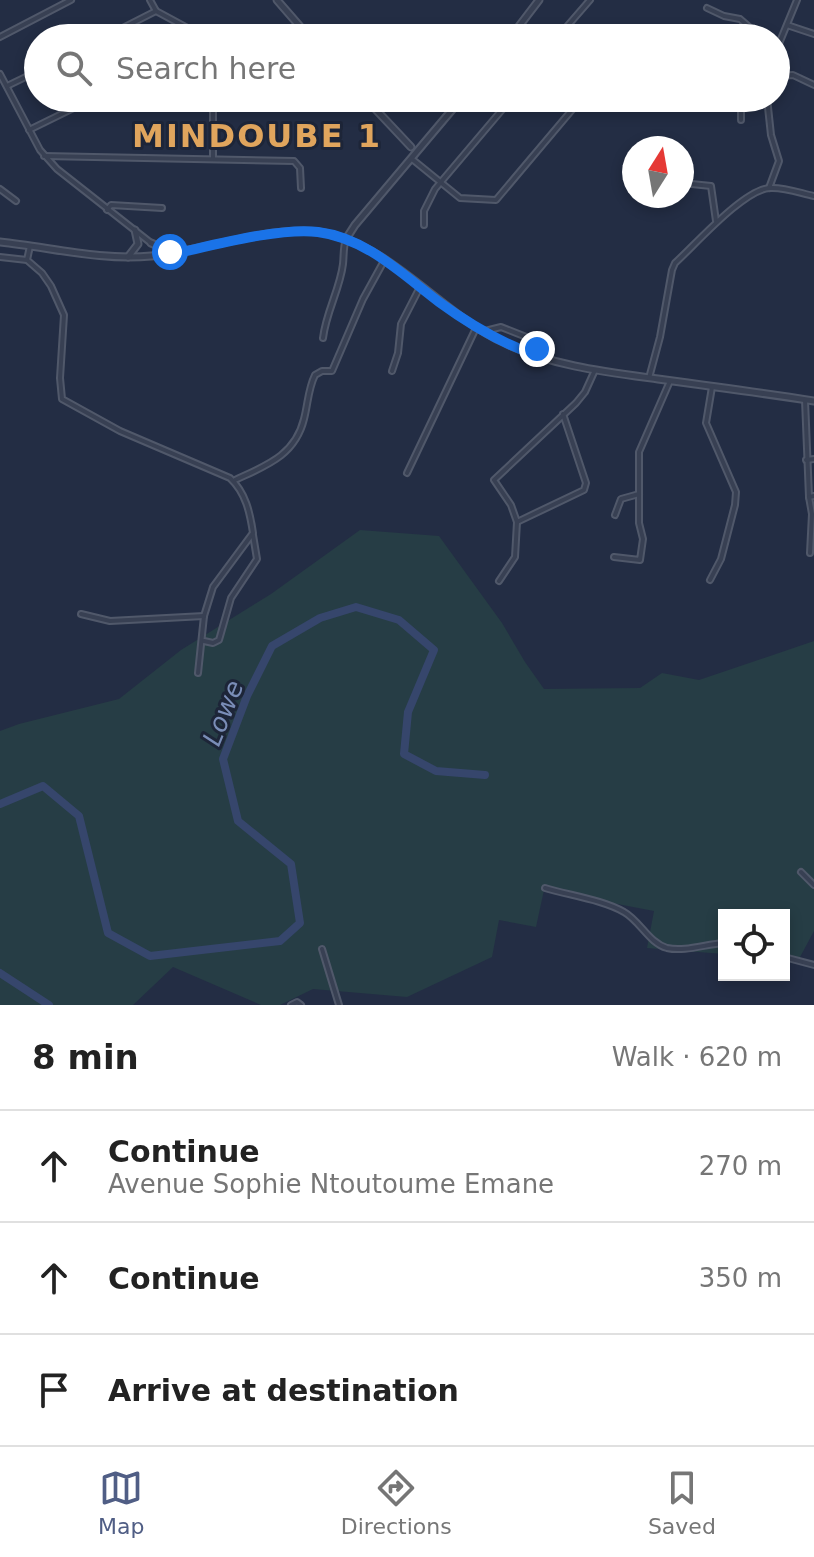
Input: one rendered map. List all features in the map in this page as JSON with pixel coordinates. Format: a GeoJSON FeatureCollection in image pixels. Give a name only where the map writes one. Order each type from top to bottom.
{"type":"FeatureCollection","features":[{"type":"Feature","properties":{"kind":"street"},"geometry":{"type":"LineString","coordinates":[[25,24],[71,0]]}},
{"type":"Feature","properties":{"kind":"street"},"geometry":{"type":"LineString","coordinates":[[150,0],[156,11],[180,24]]}},
{"type":"Feature","properties":{"kind":"street"},"geometry":{"type":"LineString","coordinates":[[277,0],[298,24]]}},
{"type":"Feature","properties":{"kind":"street"},"geometry":{"type":"LineString","coordinates":[[521,24],[539,0]]}},
{"type":"Feature","properties":{"kind":"street"},"geometry":{"type":"LineString","coordinates":[[569,24],[590,0]]}},
{"type":"Feature","properties":{"kind":"street"},"geometry":{"type":"LineString","coordinates":[[787,24],[797,0]]}},
{"type":"Feature","properties":{"kind":"street"},"geometry":{"type":"LineString","coordinates":[[707,8],[748,24]]}},
{"type":"Feature","properties":{"kind":"street"},"geometry":{"type":"LineString","coordinates":[[130,24],[156,11]]}},
{"type":"Feature","properties":{"kind":"street"},"geometry":{"type":"LineString","coordinates":[[0,37],[24,24]]}},
{"type":"Feature","properties":{"kind":"street"},"geometry":{"type":"LineString","coordinates":[[790,26],[814,34]]}},
{"type":"Feature","properties":{"kind":"street"},"geometry":{"type":"LineString","coordinates":[[0,74],[44,156],[151,243],[178,253]]}},
{"type":"Feature","properties":{"kind":"street"},"geometry":{"type":"LineString","coordinates":[[790,75],[814,85]]}},
{"type":"Feature","properties":{"kind":"street"},"geometry":{"type":"LineString","coordinates":[[7,86],[24,78]]}},
{"type":"Feature","properties":{"kind":"street"},"geometry":{"type":"LineString","coordinates":[[29,130],[66,112]]}},
{"type":"Feature","properties":{"kind":"street"},"geometry":{"type":"LineString","coordinates":[[213,112],[213,159]]}},
{"type":"Feature","properties":{"kind":"street"},"geometry":{"type":"LineString","coordinates":[[378,112],[411,147],[412,158],[441,184],[464,199],[496,200],[570,112]]}},
{"type":"Feature","properties":{"kind":"street"},"geometry":{"type":"LineString","coordinates":[[323,338],[326,316],[342,267],[346,239],[451,112]]}},
{"type":"Feature","properties":{"kind":"street"},"geometry":{"type":"LineString","coordinates":[[424,225],[425,206],[500,112]]}},
{"type":"Feature","properties":{"kind":"street"},"geometry":{"type":"LineString","coordinates":[[741,112],[741,120]]}},
{"type":"Feature","properties":{"kind":"street"},"geometry":{"type":"LineString","coordinates":[[769,112],[779,161],[769,188]]}},
{"type":"Feature","properties":{"kind":"street"},"geometry":{"type":"LineString","coordinates":[[411,147],[422,147]]}},
{"type":"Feature","properties":{"kind":"street"},"geometry":{"type":"LineString","coordinates":[[44,156],[294,161],[300,168],[301,188]]}},
{"type":"Feature","properties":{"kind":"street"},"geometry":{"type":"LineString","coordinates":[[694,184],[711,186],[716,222]]}},
{"type":"Feature","properties":{"kind":"street"},"geometry":{"type":"LineString","coordinates":[[649,378],[675,263],[716,222],[757,191],[769,188],[814,196]]}},
{"type":"Feature","properties":{"kind":"street"},"geometry":{"type":"LineString","coordinates":[[0,189],[16,201]]}},
{"type":"Feature","properties":{"kind":"street"},"geometry":{"type":"LineString","coordinates":[[107,210],[111,205],[162,208]]}},
{"type":"Feature","properties":{"kind":"street"},"geometry":{"type":"LineString","coordinates":[[128,257],[138,244],[135,230]]}},
{"type":"Feature","properties":{"kind":"street"},"geometry":{"type":"LineString","coordinates":[[0,242],[128,257],[178,253],[293,232],[316,231],[346,239],[385,259],[479,330],[536,355],[595,370],[814,401]]}},
{"type":"Feature","properties":{"kind":"street"},"geometry":{"type":"LineString","coordinates":[[151,243],[151,256]]}},
{"type":"Feature","properties":{"kind":"street"},"geometry":{"type":"LineString","coordinates":[[27,260],[30,246]]}},
{"type":"Feature","properties":{"kind":"street"},"geometry":{"type":"LineString","coordinates":[[0,257],[27,260],[42,273],[64,315],[60,378],[62,399],[120,431],[234,481],[246,503],[257,559],[231,598],[219,640],[213,643],[202,640]]}},
{"type":"Feature","properties":{"kind":"street"},"geometry":{"type":"LineString","coordinates":[[234,481],[281,458],[293,443],[304,423],[315,375],[332,371],[363,299],[385,259]]}},
{"type":"Feature","properties":{"kind":"street"},"geometry":{"type":"LineString","coordinates":[[392,371],[398,353],[401,324],[420,287]]}},
{"type":"Feature","properties":{"kind":"street"},"geometry":{"type":"LineString","coordinates":[[479,330],[501,327],[539,342],[536,355]]}},
{"type":"Feature","properties":{"kind":"street"},"geometry":{"type":"LineString","coordinates":[[407,473],[479,330]]}},
{"type":"Feature","properties":{"kind":"street"},"geometry":{"type":"LineString","coordinates":[[499,581],[515,557],[517,522],[511,505],[494,480],[585,392],[595,370]]}},
{"type":"Feature","properties":{"kind":"street"},"geometry":{"type":"LineString","coordinates":[[614,557],[640,560],[643,539],[639,523],[639,452],[670,381]]}},
{"type":"Feature","properties":{"kind":"street"},"geometry":{"type":"LineString","coordinates":[[710,580],[721,559],[736,492],[706,423],[712,387]]}},
{"type":"Feature","properties":{"kind":"street"},"geometry":{"type":"LineString","coordinates":[[805,400],[806,460],[812,497],[810,553]]}},
{"type":"Feature","properties":{"kind":"street"},"geometry":{"type":"LineString","coordinates":[[517,522],[584,490],[586,483],[563,414]]}},
{"type":"Feature","properties":{"kind":"street"},"geometry":{"type":"LineString","coordinates":[[806,460],[814,459]]}},
{"type":"Feature","properties":{"kind":"street"},"geometry":{"type":"LineString","coordinates":[[615,515],[621,499],[639,494]]}},
{"type":"Feature","properties":{"kind":"street"},"geometry":{"type":"LineString","coordinates":[[198,673],[204,616],[213,587],[253,533]]}},
{"type":"Feature","properties":{"kind":"street"},"geometry":{"type":"LineString","coordinates":[[81,614],[110,621],[204,616]]}},
{"type":"Feature","properties":{"kind":"street"},"geometry":{"type":"LineString","coordinates":[[801,872],[814,885]]}},
{"type":"Feature","properties":{"kind":"street"},"geometry":{"type":"LineString","coordinates":[[545,888],[619,909],[634,918],[664,947],[678,949],[718,944]]}},
{"type":"Feature","properties":{"kind":"street"},"geometry":{"type":"LineString","coordinates":[[322,949],[339,1005]]}},
{"type":"Feature","properties":{"kind":"street"},"geometry":{"type":"LineString","coordinates":[[790,959],[814,965]]}},
{"type":"Feature","properties":{"kind":"street"},"geometry":{"type":"LineString","coordinates":[[291,1005],[297,1002],[301,1005]]}},
{"type":"Feature","properties":{"kind":"shaded area"},"geometry":{"type":"Polygon","coordinates":[[[360,530],[439,536],[502,623],[544,689],[640,688],[662,673],[699,680],[814,641],[814,931],[799,959],[790,958],[790,909],[718,909],[718,954],[647,948],[654,911],[544,890],[536,927],[499,920],[492,957],[407,997],[313,989],[280,1005],[261,1005],[173,967],[133,1005],[0,1005],[0,731],[119,699],[181,650],[271,594],[360,530]]]}},
{"type":"Feature","properties":{"kind":"waterway","name":"Lowe"},"geometry":{"type":"LineString","coordinates":[[0,804],[43,786],[79,816],[108,933],[150,956],[280,941],[300,923],[291,864],[238,821],[223,759],[247,696],[272,646],[320,618],[356,607],[399,620],[434,650],[408,712],[404,754],[436,771],[485,775]]}},
{"type":"Feature","properties":{"kind":"waterway","name":"Lowe"},"geometry":{"type":"LineString","coordinates":[[0,973],[49,1005]]}},
{"type":"Feature","properties":{"kind":"district","name":"MINDOUBE 1"},"geometry":{"type":"Point","coordinates":[257,136]}},
{"type":"Feature","properties":{"kind":"route"},"geometry":{"type":"LineString","coordinates":[[170,252],[293,232],[316,231],[336,236],[385,259],[482,332],[536,355],[537,349]]}}]}
